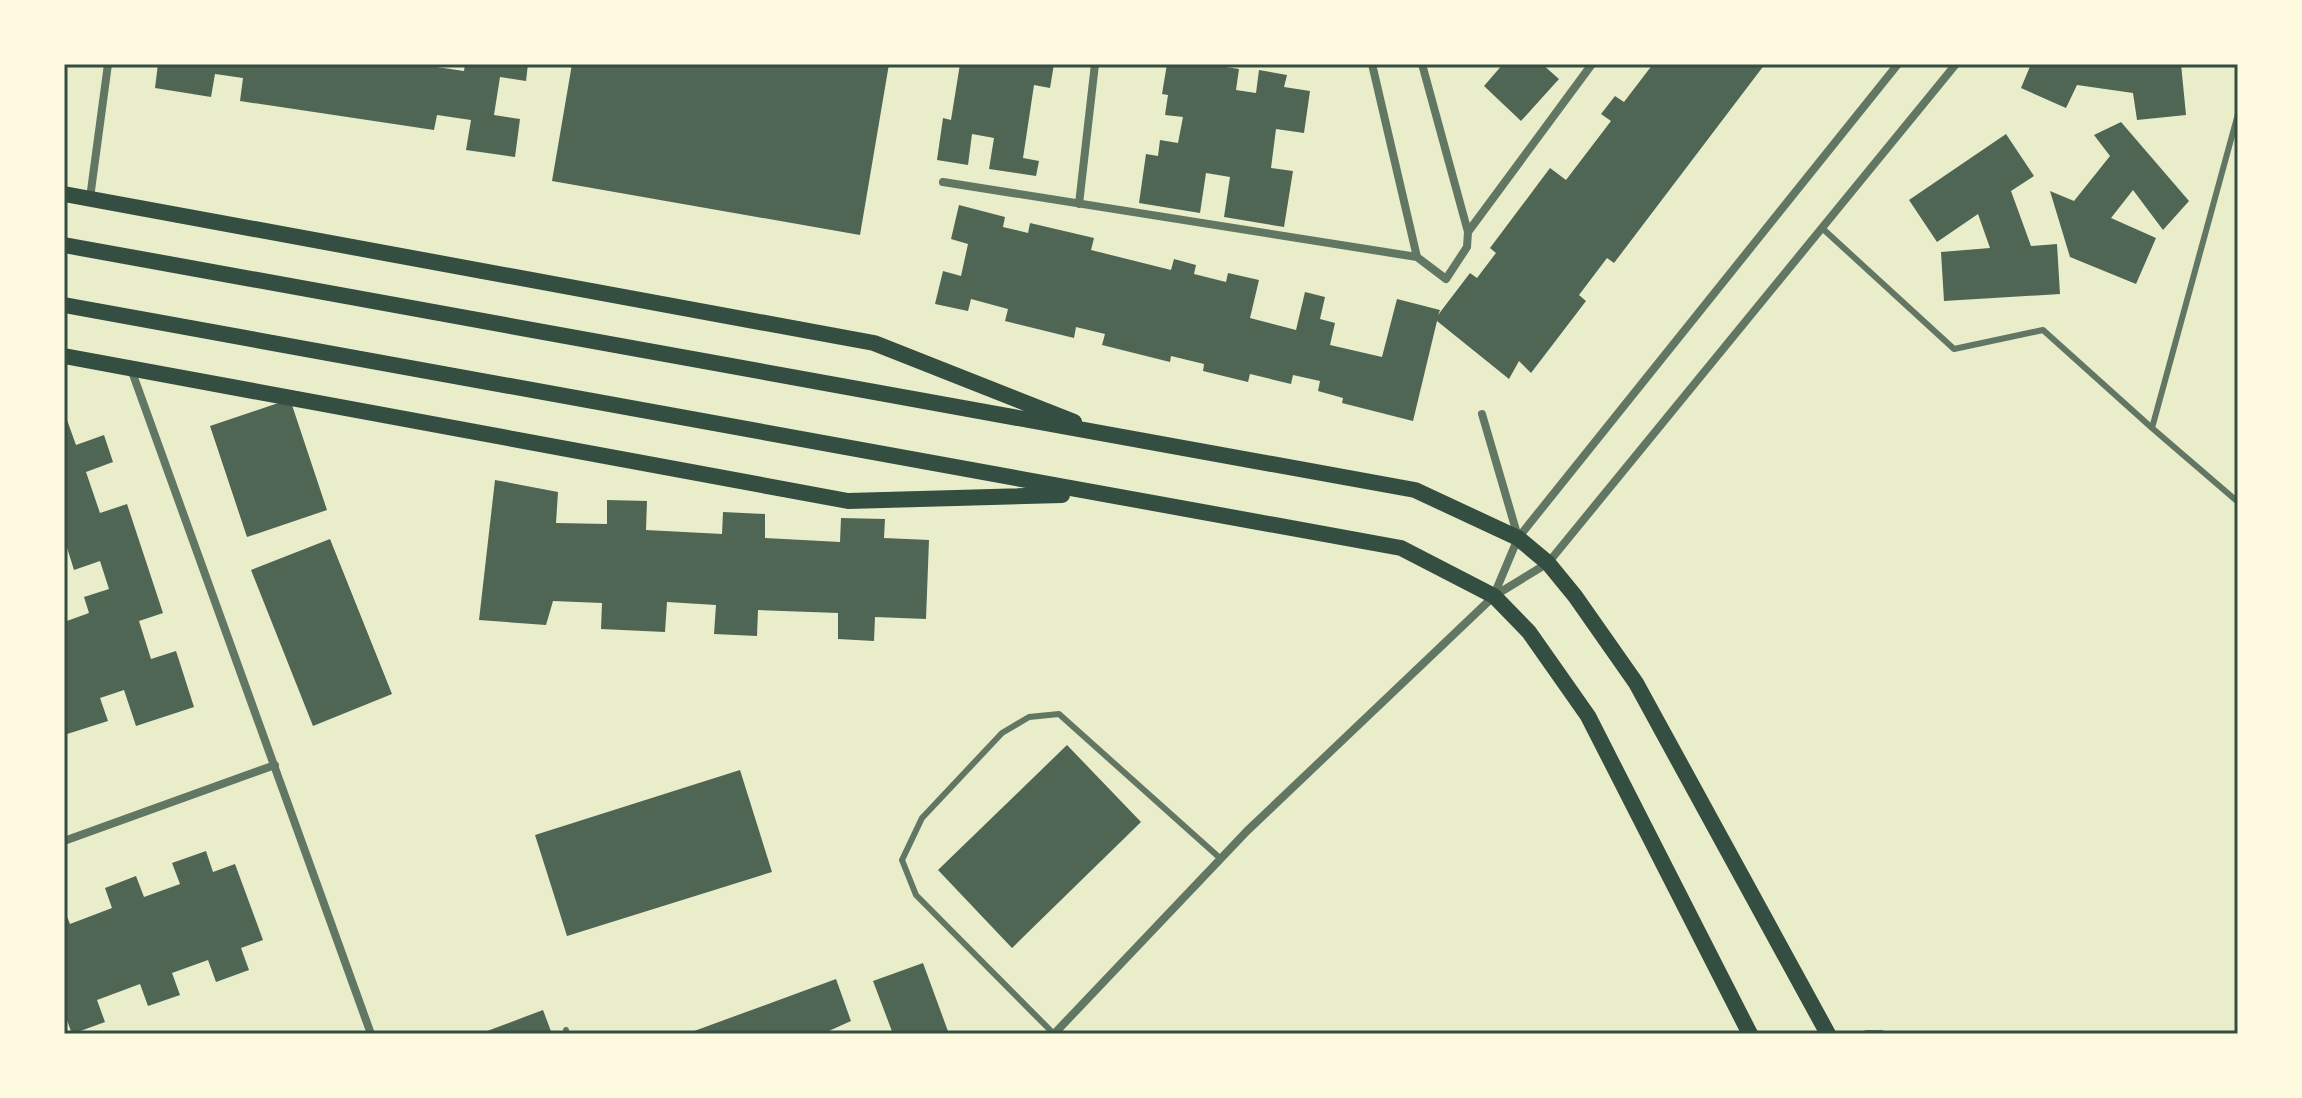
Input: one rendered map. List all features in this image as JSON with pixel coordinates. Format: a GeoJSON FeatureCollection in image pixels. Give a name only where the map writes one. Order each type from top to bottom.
{"type":"FeatureCollection","features":[{"type":"Feature","properties":{"kind":"main road"},"geometry":{"type":"LineString","coordinates":[[64,194],[874,343],[1107,435]]}},
{"type":"Feature","properties":{"kind":"main road"},"geometry":{"type":"LineString","coordinates":[[64,245],[1415,490],[1518,538],[1548,563],[1636,683],[1828,1034]]}},
{"type":"Feature","properties":{"kind":"main road"},"geometry":{"type":"LineString","coordinates":[[64,305],[857,452],[1401,548],[1494,596],[1529,632],[1588,716],[1750,1034]]}},
{"type":"Feature","properties":{"kind":"main road"},"geometry":{"type":"LineString","coordinates":[[64,356],[848,501],[1095,494]]}},
{"type":"Feature","properties":{"kind":"street"},"geometry":{"type":"LineString","coordinates":[[90,198],[108,64]]}},
{"type":"Feature","properties":{"kind":"street"},"geometry":{"type":"LineString","coordinates":[[1079,204],[1095,64]]}},
{"type":"Feature","properties":{"kind":"street"},"geometry":{"type":"LineString","coordinates":[[1372,64],[1417,257]]}},
{"type":"Feature","properties":{"kind":"street"},"geometry":{"type":"LineString","coordinates":[[943,182],[1417,257],[1446,279],[1467,247],[1468,232],[1422,64]]}},
{"type":"Feature","properties":{"kind":"street"},"geometry":{"type":"LineString","coordinates":[[1468,232],[1592,64]]}},
{"type":"Feature","properties":{"kind":"street"},"geometry":{"type":"LineString","coordinates":[[1494,596],[1518,538],[1898,64]]}},
{"type":"Feature","properties":{"kind":"street"},"geometry":{"type":"LineString","coordinates":[[1054,1034],[1221,859],[1494,596],[1548,563],[1956,64]]}},
{"type":"Feature","properties":{"kind":"street"},"geometry":{"type":"LineString","coordinates":[[131,368],[371,1034]]}},
{"type":"Feature","properties":{"kind":"street"},"geometry":{"type":"LineString","coordinates":[[1482,414],[1518,538]]}},
{"type":"Feature","properties":{"kind":"street"},"geometry":{"type":"LineString","coordinates":[[64,841],[275,765]]}},
{"type":"Feature","properties":{"kind":"street"},"geometry":{"type":"LineString","coordinates":[[1867,1034],[1881,1034]]}},
{"type":"Feature","properties":{"kind":"lane"},"geometry":{"type":"LineString","coordinates":[[2152,428],[2238,114]]}},
{"type":"Feature","properties":{"kind":"lane"},"geometry":{"type":"LineString","coordinates":[[1822,228],[1954,349],[2043,330],[2238,502]]}},
{"type":"Feature","properties":{"kind":"lane"},"geometry":{"type":"LineString","coordinates":[[1054,1034],[916,895],[902,860],[922,818],[992,744],[1029,717],[1059,714],[1221,859]]}},
{"type":"Feature","properties":{"kind":"building"},"geometry":{"type":"Polygon","coordinates":[[[158,64],[416,64],[464,71],[465,64],[528,64],[526,81],[500,77],[494,115],[520,119],[515,157],[466,150],[471,120],[437,115],[434,130],[240,101],[243,78],[215,74],[211,97],[155,88],[158,64]]]}},
{"type":"Feature","properties":{"kind":"building"},"geometry":{"type":"Polygon","coordinates":[[[572,64],[889,64],[860,235],[552,181],[572,64]]]}},
{"type":"Feature","properties":{"kind":"building"},"geometry":{"type":"Polygon","coordinates":[[[960,64],[1054,64],[1050,88],[1034,85],[1023,158],[1039,161],[1036,176],[989,169],[994,138],[972,134],[968,165],[937,160],[943,118],[951,120],[960,64]]]}},
{"type":"Feature","properties":{"kind":"building"},"geometry":{"type":"Polygon","coordinates":[[[1167,64],[1206,64],[1239,69],[1236,90],[1256,93],[1259,70],[1287,75],[1284,87],[1310,91],[1304,133],[1276,129],[1271,168],[1293,171],[1284,227],[1224,217],[1230,177],[1206,173],[1200,213],[1139,203],[1146,154],[1158,156],[1160,140],[1178,143],[1183,117],[1165,115],[1168,95],[1162,94],[1167,64]]]}},
{"type":"Feature","properties":{"kind":"building"},"geometry":{"type":"Polygon","coordinates":[[[1503,64],[1542,64],[1559,79],[1521,121],[1484,86],[1503,64]]]}},
{"type":"Feature","properties":{"kind":"building"},"geometry":{"type":"Polygon","coordinates":[[[1653,64],[1765,64],[1614,263],[1607,258],[1579,295],[1586,301],[1531,373],[1519,361],[1509,379],[1437,321],[1413,421],[1342,403],[1343,398],[1318,391],[1320,381],[1293,375],[1291,384],[1250,374],[1248,382],[1203,371],[1204,364],[1171,356],[1170,362],[1102,345],[1105,334],[1076,327],[1074,338],[1005,321],[1008,309],[971,299],[968,311],[935,304],[943,271],[961,276],[968,244],[951,239],[959,205],[1005,217],[1003,227],[1028,233],[1030,223],[1094,238],[1091,250],[1171,270],[1174,259],[1196,265],[1194,274],[1226,282],[1228,273],[1259,280],[1250,318],[1296,330],[1305,292],[1325,297],[1320,319],[1335,323],[1330,345],[1382,357],[1397,299],[1440,310],[1438,315],[1470,273],[1477,278],[1496,253],[1490,248],[1550,168],[1566,180],[1611,121],[1601,114],[1615,96],[1624,102],[1653,64]]]}},
{"type":"Feature","properties":{"kind":"building"},"geometry":{"type":"Polygon","coordinates":[[[2031,64],[2181,64],[2186,115],[2137,120],[2133,93],[2077,85],[2066,108],[2021,88],[2031,64]]]}},
{"type":"Feature","properties":{"kind":"building"},"geometry":{"type":"Polygon","coordinates":[[[2121,122],[2189,201],[2163,230],[2133,190],[2111,218],[2156,238],[2136,284],[2070,257],[2050,191],[2074,201],[2110,156],[2094,135],[2121,122]]]}},
{"type":"Feature","properties":{"kind":"building"},"geometry":{"type":"Polygon","coordinates":[[[2006,134],[2034,176],[2011,191],[2031,246],[2057,244],[2060,294],[1944,301],[1941,252],[1990,248],[1978,214],[1937,242],[1909,200],[2006,134]]]}},
{"type":"Feature","properties":{"kind":"building"},"geometry":{"type":"Polygon","coordinates":[[[290,399],[327,510],[247,537],[210,426],[290,399]]]}},
{"type":"Feature","properties":{"kind":"building"},"geometry":{"type":"Polygon","coordinates":[[[67,420],[76,445],[104,435],[113,462],[86,472],[100,513],[127,504],[163,613],[139,621],[151,659],[176,651],[194,707],[136,726],[124,690],[100,698],[108,721],[64,735],[64,622],[89,613],[84,597],[109,589],[100,561],[74,570],[64,538],[64,422],[67,420]]]}},
{"type":"Feature","properties":{"kind":"building"},"geometry":{"type":"Polygon","coordinates":[[[495,480],[558,492],[556,523],[607,524],[607,500],[647,501],[646,530],[722,534],[723,512],[765,514],[765,538],[840,542],[841,518],[885,519],[884,538],[929,540],[926,619],[875,617],[874,641],[838,639],[838,613],[758,610],[757,636],[714,634],[716,605],[667,602],[665,632],[601,629],[602,603],[553,601],[546,625],[479,620],[495,480]]]}},
{"type":"Feature","properties":{"kind":"building"},"geometry":{"type":"Polygon","coordinates":[[[330,539],[392,694],[313,726],[251,570],[330,539]]]}},
{"type":"Feature","properties":{"kind":"building"},"geometry":{"type":"Polygon","coordinates":[[[1067,745],[1141,822],[1012,948],[938,870],[1067,745]]]}},
{"type":"Feature","properties":{"kind":"building"},"geometry":{"type":"Polygon","coordinates":[[[740,770],[772,872],[567,936],[535,835],[740,770]]]}},
{"type":"Feature","properties":{"kind":"building"},"geometry":{"type":"Polygon","coordinates":[[[206,851],[213,872],[235,864],[263,940],[241,948],[249,970],[216,982],[208,960],[172,973],[180,995],[148,1006],[140,984],[97,1000],[105,1022],[72,1034],[64,1012],[64,909],[70,924],[112,908],[105,888],[136,876],[144,897],[180,884],[172,863],[206,851]]]}},
{"type":"Feature","properties":{"kind":"building"},"geometry":{"type":"Polygon","coordinates":[[[923,963],[949,1034],[893,1034],[873,981],[923,963]]]}},
{"type":"Feature","properties":{"kind":"building"},"geometry":{"type":"Polygon","coordinates":[[[836,979],[851,1021],[822,1034],[686,1034],[836,979]]]}},
{"type":"Feature","properties":{"kind":"building"},"geometry":{"type":"Polygon","coordinates":[[[543,1010],[552,1034],[479,1034],[543,1010]]]}}]}
